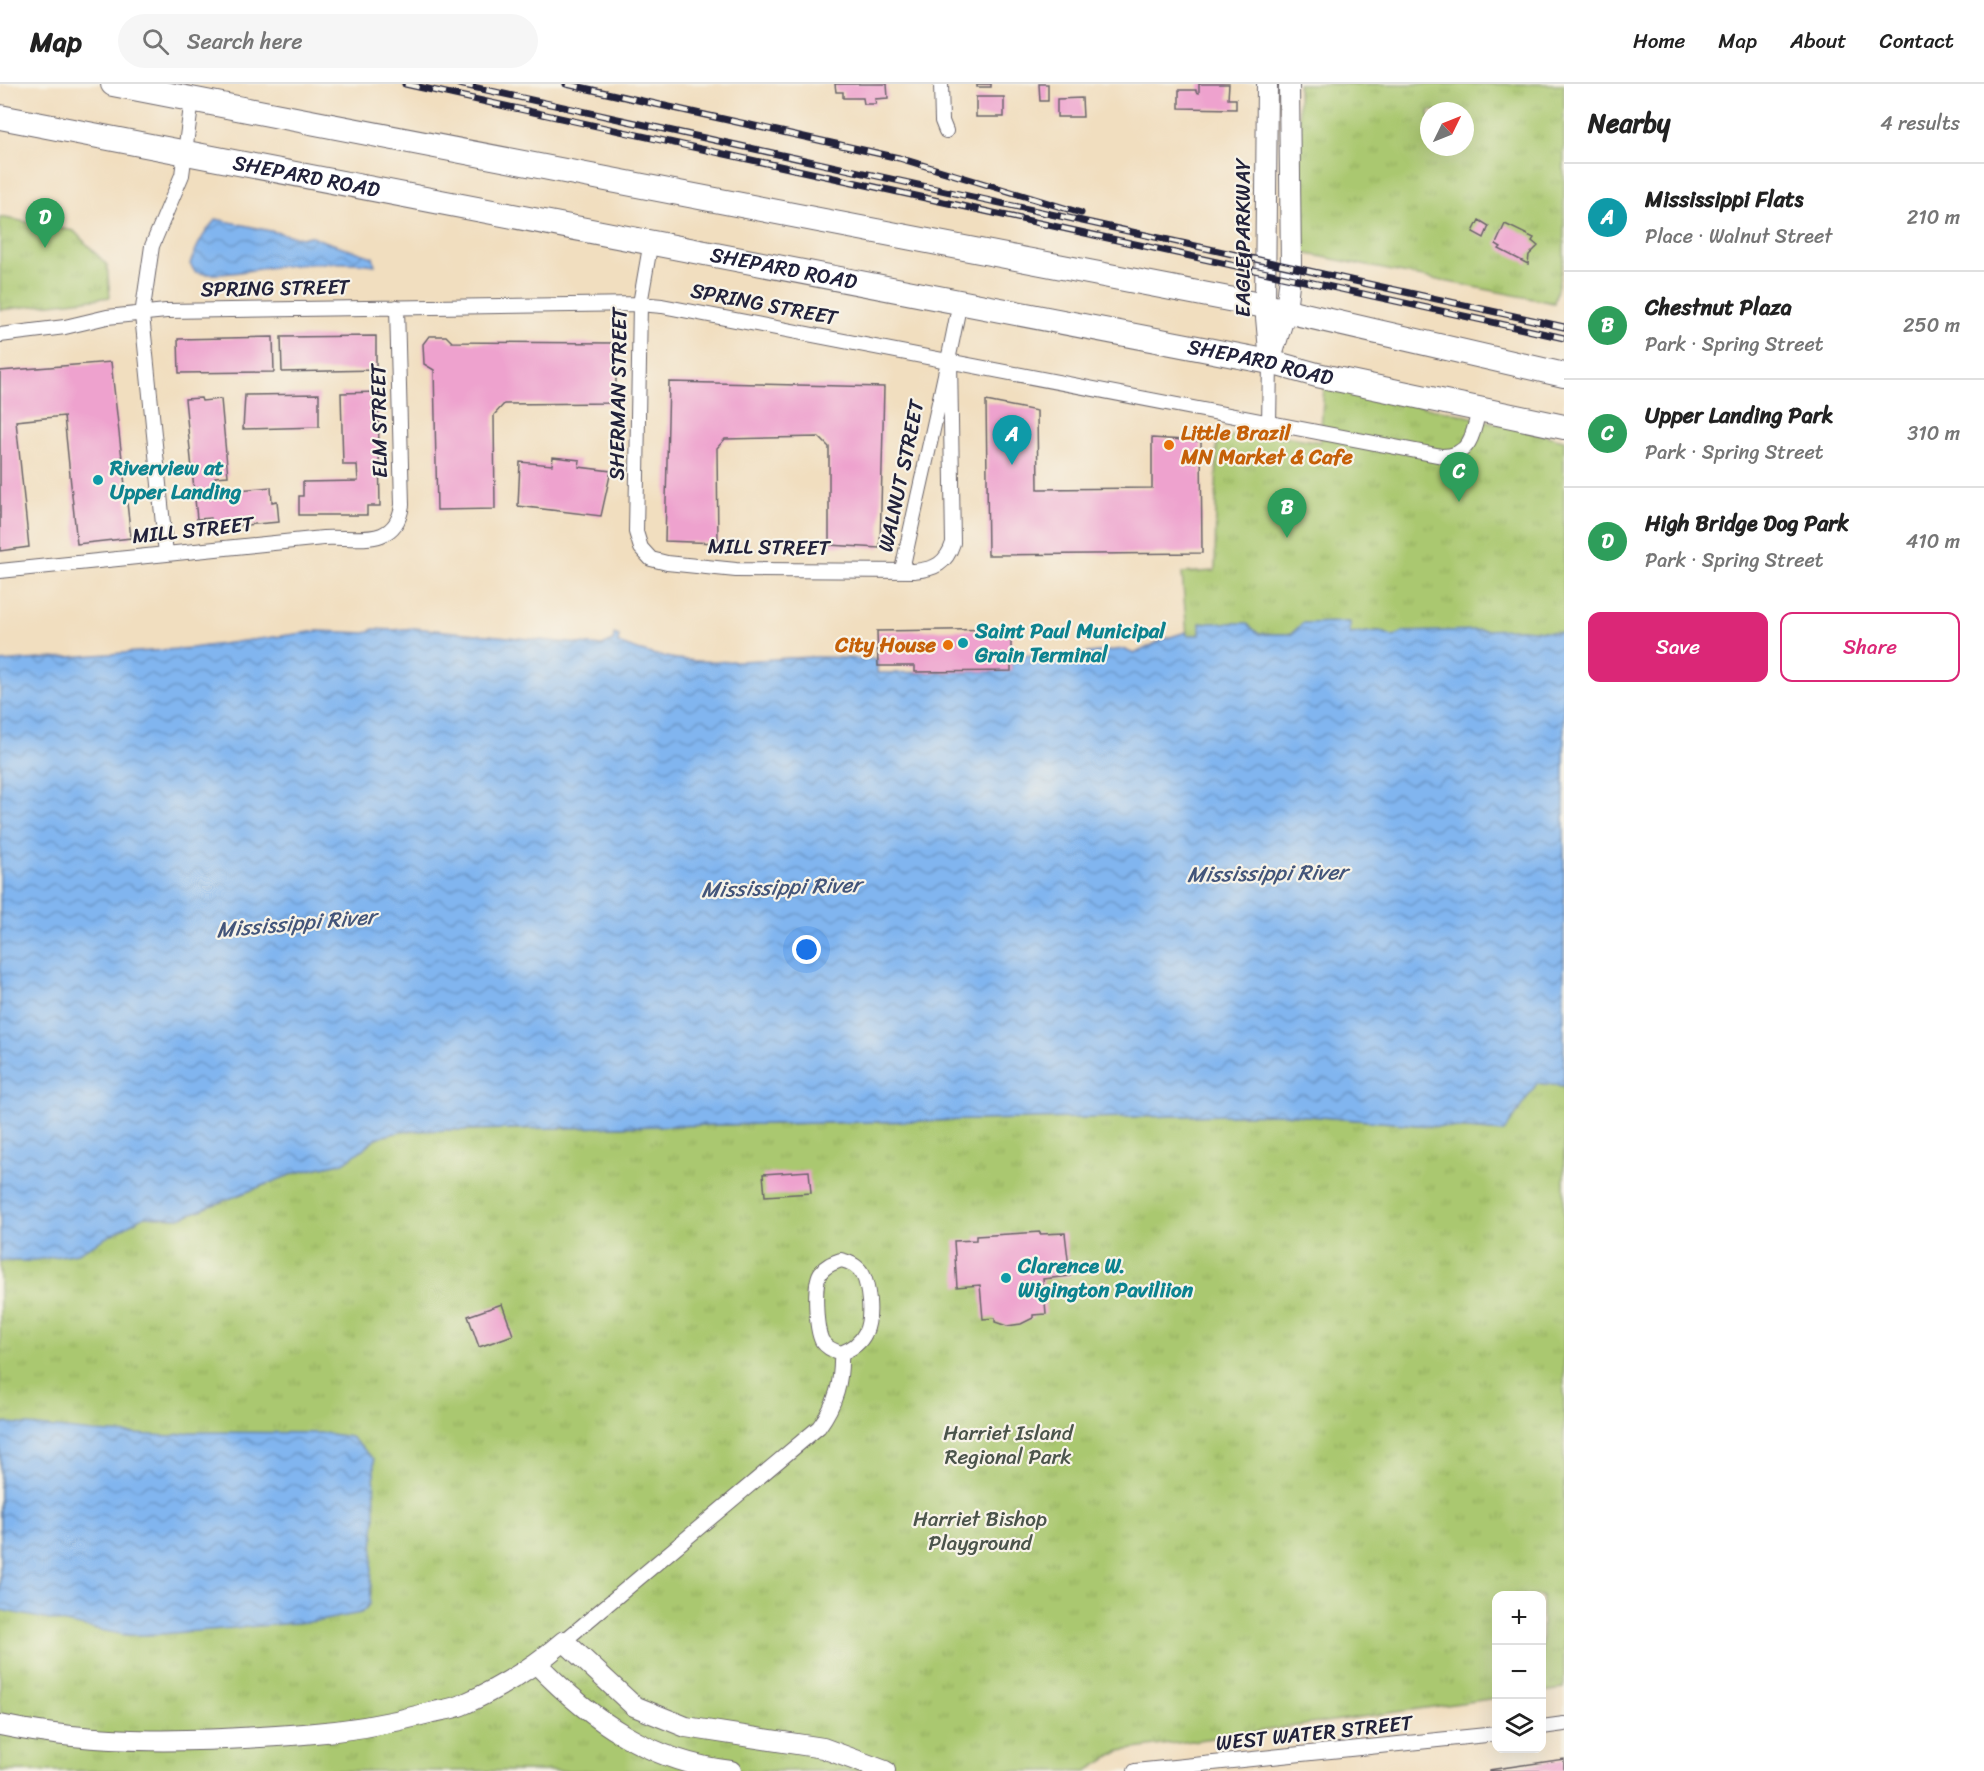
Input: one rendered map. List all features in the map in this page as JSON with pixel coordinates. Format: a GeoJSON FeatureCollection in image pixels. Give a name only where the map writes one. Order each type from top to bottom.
{"type":"FeatureCollection","features":[{"type":"Feature","properties":{"kind":"highway"},"geometry":{"type":"LineString","coordinates":[[113,84],[1275,309],[1564,375]]}},
{"type":"Feature","properties":{"kind":"highway","name":"SHEPARD ROAD"},"geometry":{"type":"LineString","coordinates":[[0,117],[1270,362],[1317,375],[1564,427]]}},
{"type":"Feature","properties":{"kind":"street"},"geometry":{"type":"LineString","coordinates":[[942,84],[942,121],[946,131]]}},
{"type":"Feature","properties":{"kind":"street","name":"EAGLE PARKWAY"},"geometry":{"type":"LineString","coordinates":[[1267,84],[1275,309],[1270,362]]}},
{"type":"Feature","properties":{"kind":"street","name":"EAGLE PARKWAY"},"geometry":{"type":"LineString","coordinates":[[1275,309],[1291,266],[1289,84]]}},
{"type":"Feature","properties":{"kind":"street"},"geometry":{"type":"LineString","coordinates":[[166,554],[142,315],[152,246],[182,175],[192,99]]}},
{"type":"Feature","properties":{"kind":"street","name":"SHERMAN STREET"},"geometry":{"type":"LineString","coordinates":[[640,548],[636,532],[640,304],[651,241]]}},
{"type":"Feature","properties":{"kind":"street","name":"WALNUT STREET"},"geometry":{"type":"LineString","coordinates":[[950,360],[952,543],[949,555],[941,564],[932,569],[902,570],[937,404],[950,360],[960,301]]}},
{"type":"Feature","properties":{"kind":"street","name":"SPRING STREET"},"geometry":{"type":"LineString","coordinates":[[0,335],[65,327],[107,317],[166,311],[640,304],[950,360],[1269,424],[1453,456],[1464,451],[1469,443],[1479,408]]}},
{"type":"Feature","properties":{"kind":"street","name":"ELM STREET"},"geometry":{"type":"LineString","coordinates":[[390,532],[396,525],[402,505],[398,307]]}},
{"type":"Feature","properties":{"kind":"street"},"geometry":{"type":"LineString","coordinates":[[1269,424],[1270,362]]}},
{"type":"Feature","properties":{"kind":"street","name":"MILL STREET"},"geometry":{"type":"LineString","coordinates":[[0,571],[323,538],[372,537],[390,532]]}},
{"type":"Feature","properties":{"kind":"street","name":"MILL STREET"},"geometry":{"type":"LineString","coordinates":[[640,548],[651,559],[667,563],[736,570],[902,570]]}},
{"type":"Feature","properties":{"kind":"street"},"geometry":{"type":"LineString","coordinates":[[841,1260],[850,1262],[861,1270],[867,1282],[870,1321],[859,1343],[841,1353],[823,1343],[819,1334],[816,1283],[820,1273],[828,1264],[841,1260]]}},
{"type":"Feature","properties":{"kind":"street"},"geometry":{"type":"LineString","coordinates":[[0,1725],[46,1735],[143,1743],[236,1739],[345,1731],[392,1723],[463,1705],[537,1664],[819,1427],[828,1414],[842,1379],[841,1353]]}},
{"type":"Feature","properties":{"kind":"street"},"geometry":{"type":"LineString","coordinates":[[564,1641],[634,1706],[686,1727],[823,1748],[885,1771]]}},
{"type":"Feature","properties":{"kind":"street"},"geometry":{"type":"LineString","coordinates":[[537,1664],[566,1694],[593,1716],[639,1745],[699,1767],[731,1771]]}},
{"type":"Feature","properties":{"kind":"street"},"geometry":{"type":"LineString","coordinates":[[1546,1727],[1564,1724]]}},
{"type":"Feature","properties":{"kind":"street","name":"WEST WATER STREET"},"geometry":{"type":"LineString","coordinates":[[1135,1771],[1492,1735]]}},
{"type":"Feature","properties":{"kind":"green space"},"geometry":{"type":"Polygon","coordinates":[[[1298,84],[1564,84],[1564,258],[1554,303],[1302,253],[1298,84]]]}},
{"type":"Feature","properties":{"kind":"green space"},"geometry":{"type":"Polygon","coordinates":[[[0,217],[74,231],[107,265],[110,297],[0,310],[0,217]]]}},
{"type":"Feature","properties":{"kind":"green space"},"geometry":{"type":"Polygon","coordinates":[[[1324,387],[1455,413],[1564,440],[1564,633],[1521,629],[1394,637],[1379,631],[1349,634],[1349,622],[1303,623],[1291,634],[1259,634],[1246,623],[1200,623],[1201,635],[1187,635],[1182,573],[1215,571],[1217,433],[1246,439],[1247,430],[1320,442],[1324,387]]]}},
{"type":"Feature","properties":{"kind":"green space","name":"Harriet Island Regional Park"},"geometry":{"type":"Polygon","coordinates":[[[1537,1083],[1564,1086],[1564,1689],[1546,1691],[1546,1591],[1492,1591],[1492,1699],[1120,1751],[1087,1771],[0,1771],[0,1261],[30,1261],[111,1234],[145,1216],[180,1218],[295,1173],[345,1162],[379,1137],[405,1131],[1283,1114],[1504,1132],[1537,1083]]]}},
{"type":"Feature","properties":{"kind":"water"},"geometry":{"type":"Polygon","coordinates":[[[216,219],[302,238],[309,236],[373,257],[375,265],[324,263],[224,274],[195,272],[190,264],[207,229],[216,219]]]}},
{"type":"Feature","properties":{"kind":"water","name":"Mississippi River"},"geometry":{"type":"Polygon","coordinates":[[[1350,622],[1350,634],[1380,631],[1394,637],[1403,632],[1521,629],[1564,633],[1564,1086],[1537,1083],[1504,1132],[1283,1114],[405,1131],[379,1137],[345,1162],[295,1173],[180,1218],[145,1216],[78,1253],[30,1261],[0,1261],[0,662],[192,648],[318,631],[366,633],[373,629],[414,628],[602,646],[613,641],[614,634],[619,636],[618,643],[670,658],[694,661],[826,657],[878,659],[877,673],[1011,671],[1011,655],[1065,656],[1123,649],[1134,654],[1164,639],[1186,632],[1187,635],[1200,635],[1200,623],[1246,623],[1259,634],[1291,634],[1303,623],[1350,622]]]}},
{"type":"Feature","properties":{"kind":"water"},"geometry":{"type":"Polygon","coordinates":[[[0,1422],[93,1432],[171,1436],[190,1432],[324,1433],[351,1437],[374,1459],[375,1517],[370,1604],[361,1613],[319,1621],[149,1635],[125,1635],[0,1610],[0,1422]]]}},
{"type":"Feature","properties":{"kind":"building"},"geometry":{"type":"Polygon","coordinates":[[[835,84],[887,84],[888,98],[875,99],[876,104],[864,104],[863,98],[843,98],[843,92],[836,92],[835,84]]]}},
{"type":"Feature","properties":{"kind":"building"},"geometry":{"type":"Polygon","coordinates":[[[977,84],[991,84],[991,87],[977,87],[977,84]]]}},
{"type":"Feature","properties":{"kind":"building"},"geometry":{"type":"Polygon","coordinates":[[[1039,84],[1048,84],[1048,101],[1040,101],[1039,84]]]}},
{"type":"Feature","properties":{"kind":"building"},"geometry":{"type":"Polygon","coordinates":[[[1199,84],[1229,84],[1228,99],[1236,99],[1236,109],[1179,108],[1179,90],[1196,90],[1199,93],[1199,84]]]}},
{"type":"Feature","properties":{"kind":"building"},"geometry":{"type":"Polygon","coordinates":[[[976,97],[1004,97],[1004,117],[976,117],[976,97]]]}},
{"type":"Feature","properties":{"kind":"building"},"geometry":{"type":"Polygon","coordinates":[[[1082,98],[1083,117],[1057,117],[1057,99],[1082,98]]]}},
{"type":"Feature","properties":{"kind":"building"},"geometry":{"type":"Polygon","coordinates":[[[1479,220],[1489,226],[1484,238],[1473,232],[1479,220]]]}},
{"type":"Feature","properties":{"kind":"building"},"geometry":{"type":"Polygon","coordinates":[[[1505,224],[1534,238],[1532,241],[1538,246],[1529,255],[1528,264],[1499,249],[1501,247],[1496,244],[1505,224]]]}},
{"type":"Feature","properties":{"kind":"building"},"geometry":{"type":"Polygon","coordinates":[[[376,336],[376,370],[282,372],[281,337],[376,336]]]}},
{"type":"Feature","properties":{"kind":"building"},"geometry":{"type":"Polygon","coordinates":[[[429,336],[446,336],[452,342],[616,343],[616,403],[504,404],[494,415],[495,509],[437,510],[434,370],[424,364],[423,344],[429,336]]]}},
{"type":"Feature","properties":{"kind":"building"},"geometry":{"type":"Polygon","coordinates":[[[273,337],[274,372],[179,373],[178,339],[273,337]]]}},
{"type":"Feature","properties":{"kind":"building","name":"Riverview at Upper Landing"},"geometry":{"type":"Polygon","coordinates":[[[111,362],[131,538],[77,544],[64,416],[16,421],[29,547],[0,551],[0,371],[111,362]]]}},
{"type":"Feature","properties":{"kind":"building"},"geometry":{"type":"Polygon","coordinates":[[[669,382],[884,387],[880,548],[829,545],[829,447],[819,437],[725,439],[717,448],[718,543],[665,541],[669,382]]]}},
{"type":"Feature","properties":{"kind":"building"},"geometry":{"type":"Polygon","coordinates":[[[378,392],[380,506],[367,506],[367,515],[299,515],[299,496],[303,496],[303,482],[358,481],[357,465],[343,465],[341,393],[378,392]]]}},
{"type":"Feature","properties":{"kind":"building"},"geometry":{"type":"Polygon","coordinates":[[[319,394],[319,427],[243,429],[245,395],[319,394]]]}},
{"type":"Feature","properties":{"kind":"building"},"geometry":{"type":"Polygon","coordinates":[[[201,398],[202,401],[221,399],[228,476],[215,477],[216,492],[271,487],[272,502],[277,501],[279,522],[212,528],[211,518],[197,519],[185,399],[201,398]]]}},
{"type":"Feature","properties":{"kind":"building"},"geometry":{"type":"Polygon","coordinates":[[[986,401],[1037,411],[1038,489],[1152,488],[1152,438],[1201,441],[1202,553],[988,555],[986,401]]]}},
{"type":"Feature","properties":{"kind":"building"},"geometry":{"type":"Polygon","coordinates":[[[553,457],[580,460],[579,467],[611,471],[601,516],[518,506],[520,462],[552,465],[553,457]]]}},
{"type":"Feature","properties":{"kind":"building","name":"Saint Paul Municipal Grain Terminal"},"geometry":{"type":"Polygon","coordinates":[[[1011,629],[1011,671],[915,672],[915,666],[878,666],[877,631],[1011,629]]]}},
{"type":"Feature","properties":{"kind":"building"},"geometry":{"type":"Polygon","coordinates":[[[809,1171],[811,1193],[765,1196],[763,1174],[809,1171]]]}},
{"type":"Feature","properties":{"kind":"building","name":"Clarence W. Wigington Paviliion"},"geometry":{"type":"Polygon","coordinates":[[[1040,1232],[1040,1234],[1065,1233],[1070,1276],[1043,1279],[1046,1314],[1033,1315],[1033,1318],[1021,1324],[1007,1326],[995,1322],[995,1318],[983,1319],[980,1285],[957,1287],[954,1241],[976,1240],[976,1236],[1040,1232]]]}},
{"type":"Feature","properties":{"kind":"building"},"geometry":{"type":"Polygon","coordinates":[[[502,1304],[513,1335],[479,1347],[468,1316],[502,1304]]]}},
{"type":"Feature","properties":{"kind":"building"},"geometry":{"type":"Polygon","coordinates":[[[1564,1759],[1564,1771],[1489,1771],[1489,1770],[1564,1759]]]}},
{"type":"Feature","properties":{"kind":"railway"},"geometry":{"type":"LineString","coordinates":[[405,84],[1564,338]]}},
{"type":"Feature","properties":{"kind":"railway"},"geometry":{"type":"LineString","coordinates":[[459,84],[1564,327]]}},
{"type":"Feature","properties":{"kind":"railway"},"geometry":{"type":"LineString","coordinates":[[566,84],[899,158],[1081,213]]}},
{"type":"Feature","properties":{"kind":"place","name":"High Bridge Dog Park"},"geometry":{"type":"Point","coordinates":[45,248]}},
{"type":"Feature","properties":{"kind":"place","name":"Little Brazil MN Market & Cafe"},"geometry":{"type":"Point","coordinates":[1169,445]}},
{"type":"Feature","properties":{"kind":"place","name":"Mississippi Flats"},"geometry":{"type":"Point","coordinates":[1012,465]}},
{"type":"Feature","properties":{"kind":"place","name":"Riverview at Upper Landing"},"geometry":{"type":"Point","coordinates":[98,480]}},
{"type":"Feature","properties":{"kind":"place","name":"Upper Landing Park"},"geometry":{"type":"Point","coordinates":[1459,502]}},
{"type":"Feature","properties":{"kind":"place","name":"Chestnut Plaza"},"geometry":{"type":"Point","coordinates":[1287,538]}},
{"type":"Feature","properties":{"kind":"place","name":"Saint Paul Municipal Grain Terminal"},"geometry":{"type":"Point","coordinates":[963,643]}},
{"type":"Feature","properties":{"kind":"place","name":"City House"},"geometry":{"type":"Point","coordinates":[948,645]}},
{"type":"Feature","properties":{"kind":"place","name":"Clarence W. Wigington Paviliion"},"geometry":{"type":"Point","coordinates":[1006,1278]}},
{"type":"Feature","properties":{"kind":"park label","name":"Harriet Bishop Playground"},"geometry":{"type":"Point","coordinates":[980,1531]}}]}
